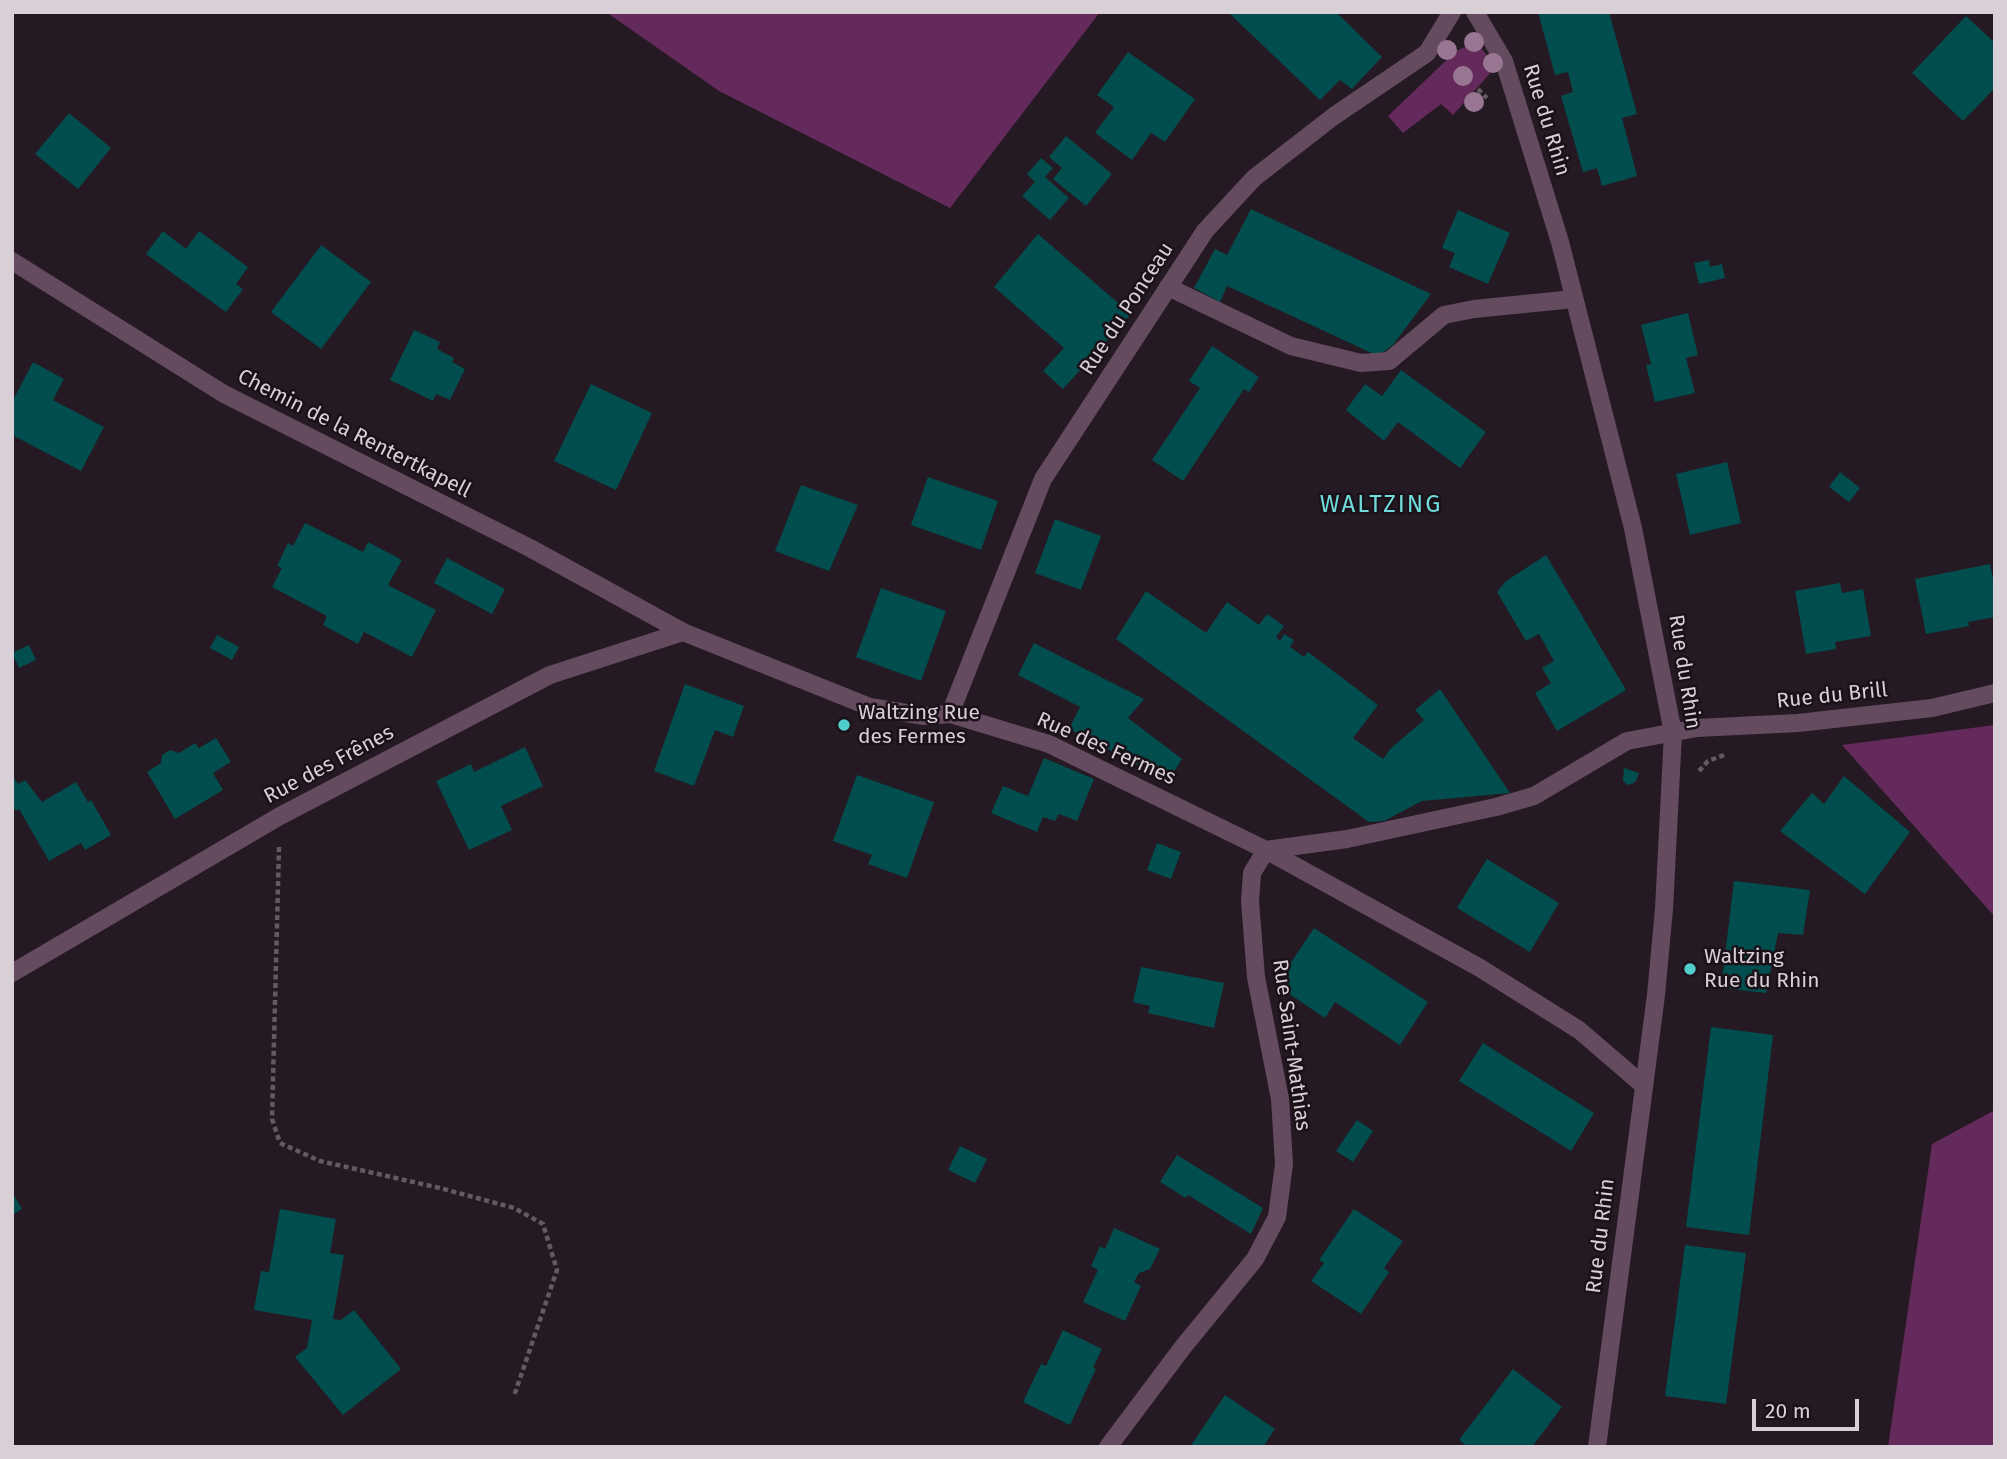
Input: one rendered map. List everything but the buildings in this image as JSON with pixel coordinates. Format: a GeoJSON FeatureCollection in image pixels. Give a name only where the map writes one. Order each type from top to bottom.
{"type":"FeatureCollection","features":[{"type":"Feature","properties":{"kind":"street","name":"Rue du Ponceau"},"geometry":{"type":"LineString","coordinates":[[950,714],[1043,479],[1205,231],[1254,178],[1334,116],[1427,53],[1452,12]]}},
{"type":"Feature","properties":{"kind":"street","name":"Rue du Rhin"},"geometry":{"type":"LineString","coordinates":[[1475,12],[1504,61],[1560,242],[1633,528],[1673,733],[1664,909],[1656,995],[1597,1447]]}},
{"type":"Feature","properties":{"kind":"street","name":"Chemin de la Rentertkapell"},"geometry":{"type":"LineString","coordinates":[[12,261],[224,394],[530,548],[683,632]]}},
{"type":"Feature","properties":{"kind":"street"},"geometry":{"type":"LineString","coordinates":[[1168,287],[1291,346],[1361,363],[1389,361],[1444,315],[1474,309],[1574,299]]}},
{"type":"Feature","properties":{"kind":"street","name":"Rue des Fermes"},"geometry":{"type":"LineString","coordinates":[[683,632],[870,707],[924,716],[950,714],[1049,744],[1266,850],[1480,968],[1579,1030],[1643,1085]]}},
{"type":"Feature","properties":{"kind":"street","name":"Rue des Frênes"},"geometry":{"type":"LineString","coordinates":[[12,973],[280,816],[550,675],[683,632]]}},
{"type":"Feature","properties":{"kind":"street","name":"Rue du Brill"},"geometry":{"type":"LineString","coordinates":[[1673,733],[1697,728],[1798,723],[1932,708],[1995,693]]}},
{"type":"Feature","properties":{"kind":"street"},"geometry":{"type":"LineString","coordinates":[[1266,850],[1346,839],[1496,807],[1534,796],[1627,741],[1673,733]]}},
{"type":"Feature","properties":{"kind":"street","name":"Rue Saint-Mathias"},"geometry":{"type":"LineString","coordinates":[[1108,1447],[1183,1347],[1255,1259],[1277,1217],[1284,1164],[1280,1099],[1256,978],[1250,901],[1252,873],[1266,850]]}},
{"type":"Feature","properties":{"kind":"path"},"geometry":{"type":"LineString","coordinates":[[1695,775],[1708,761],[1734,751]]}},
{"type":"Feature","properties":{"kind":"path"},"geometry":{"type":"LineString","coordinates":[[280,816],[272,1119],[280,1143],[320,1161],[514,1208],[543,1224],[557,1270],[514,1396]]}},
{"type":"Feature","properties":{"kind":"shaded area"},"geometry":{"type":"Polygon","coordinates":[[[606,12],[1100,12],[950,208],[719,91],[606,12]]]}},
{"type":"Feature","properties":{"kind":"shaded area"},"geometry":{"type":"Polygon","coordinates":[[[1467,46],[1480,47],[1489,58],[1493,70],[1453,115],[1441,104],[1403,133],[1388,116],[1456,51],[1467,46]]]}},
{"type":"Feature","properties":{"kind":"shaded area"},"geometry":{"type":"Polygon","coordinates":[[[1995,725],[1995,917],[1842,745],[1995,725]]]}},
{"type":"Feature","properties":{"kind":"shaded area"},"geometry":{"type":"Polygon","coordinates":[[[1995,1110],[1995,1447],[1888,1447],[1932,1144],[1995,1110]]]}},
{"type":"Feature","properties":{"kind":"place","name":"Waltzing Rue des Fermes"},"geometry":{"type":"Point","coordinates":[844,725]}},
{"type":"Feature","properties":{"kind":"place","name":"Waltzing Rue du Rhin"},"geometry":{"type":"Point","coordinates":[1690,969]}},
{"type":"Feature","properties":{"kind":"district","name":"WALTZING"},"geometry":{"type":"Point","coordinates":[1381,505]}}]}
